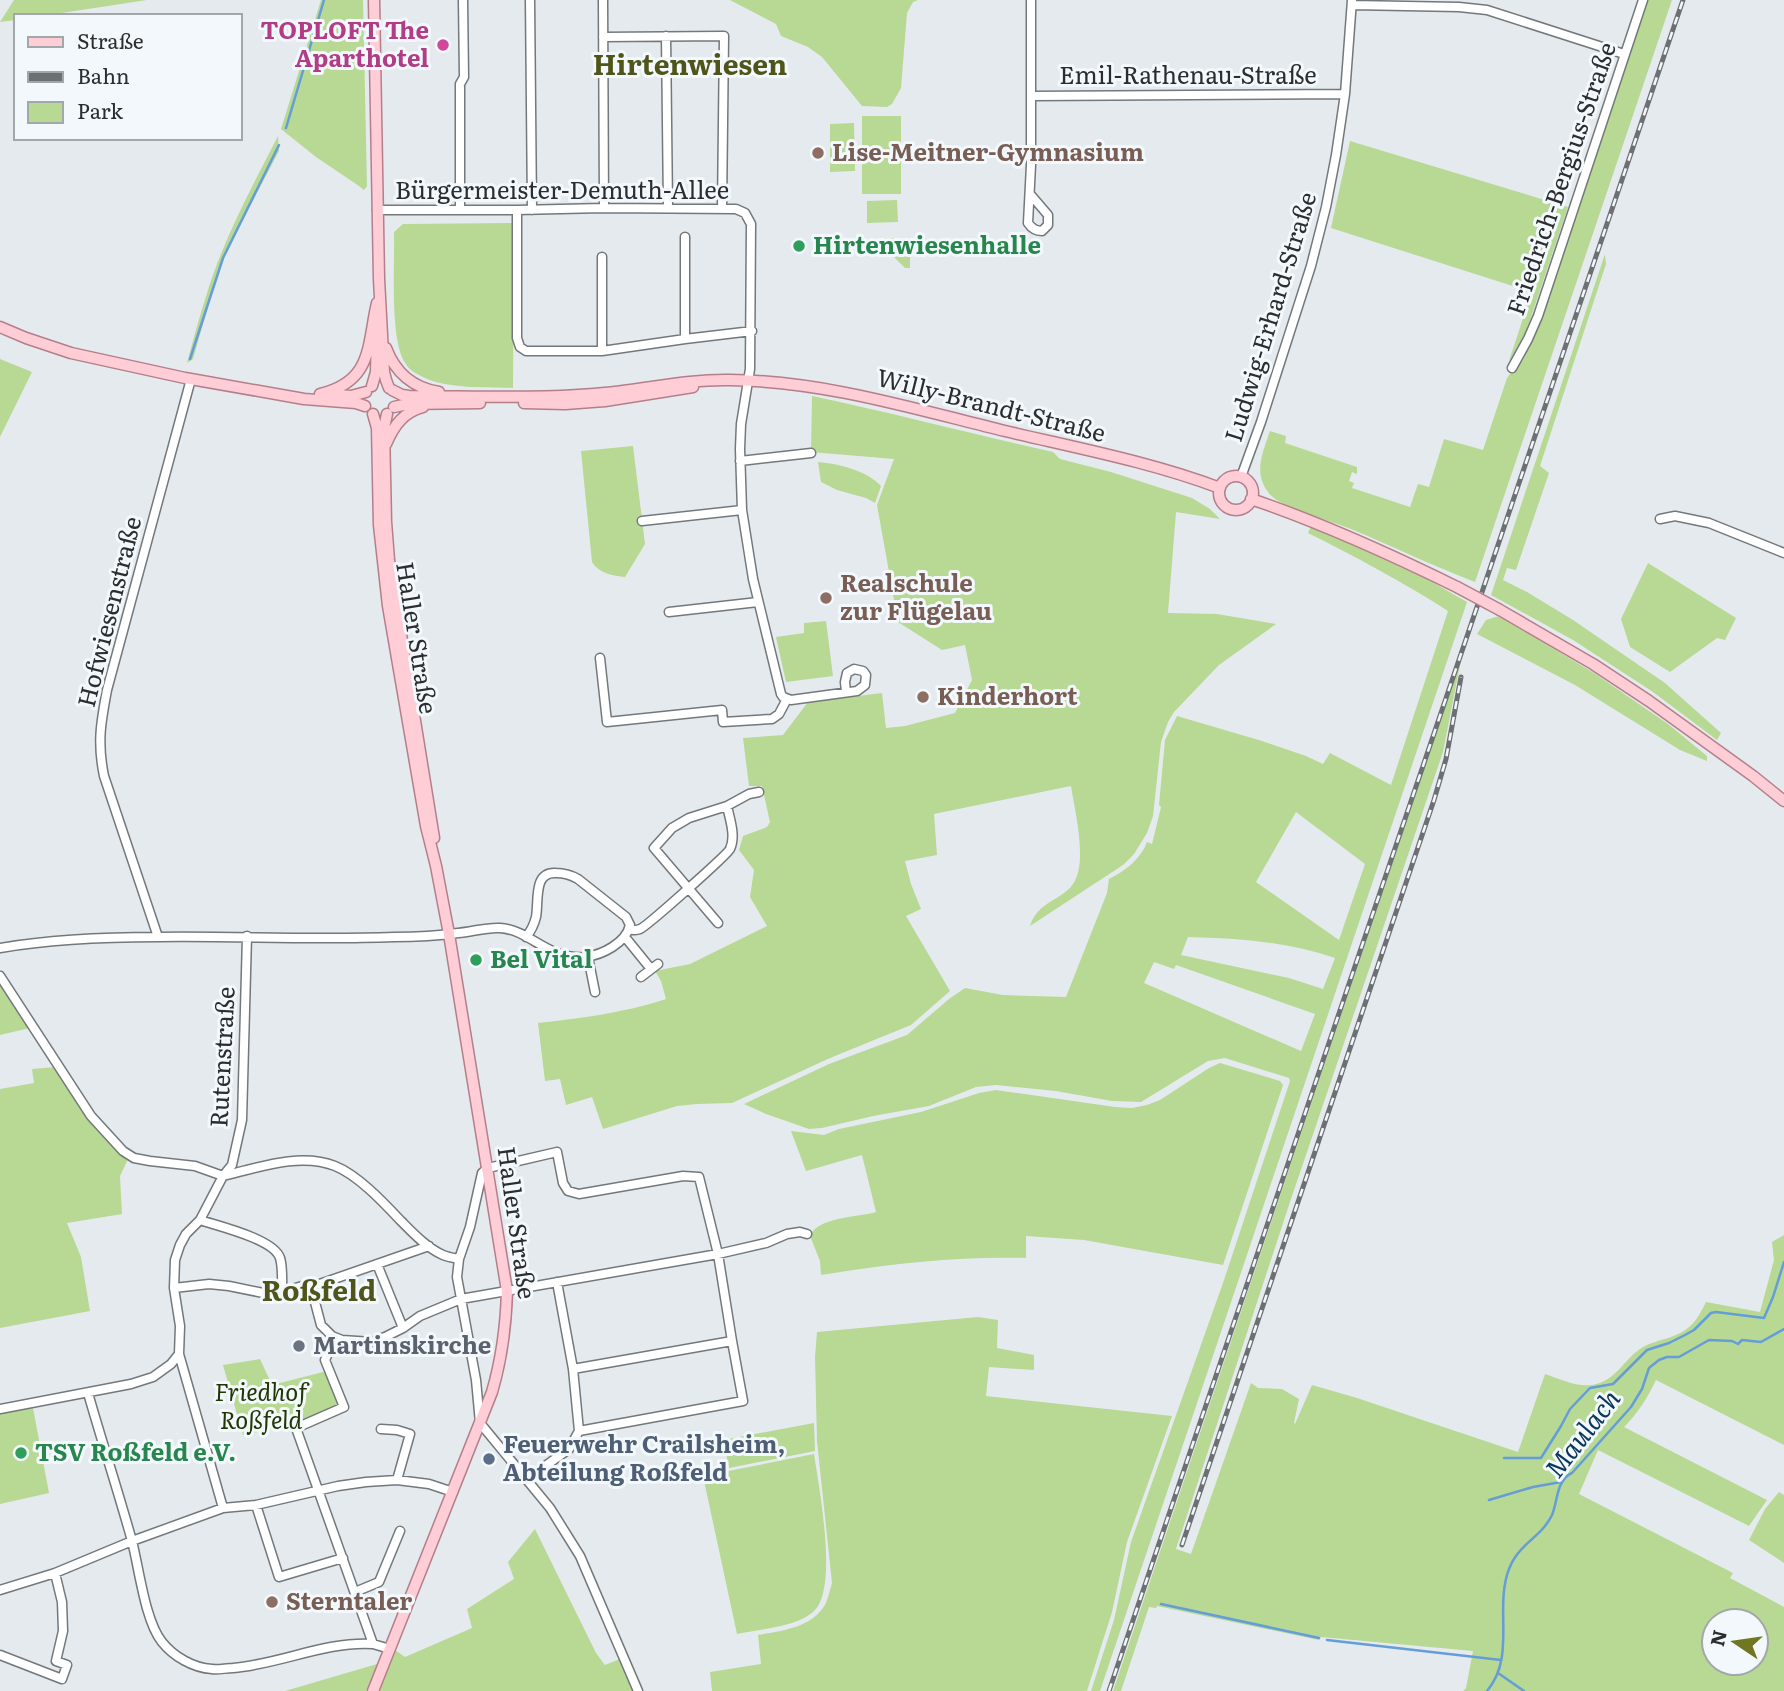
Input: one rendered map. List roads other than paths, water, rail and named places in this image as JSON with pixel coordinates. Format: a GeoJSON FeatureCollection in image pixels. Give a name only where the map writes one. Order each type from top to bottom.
{"type":"FeatureCollection","features":[{"type":"Feature","properties":{"kind":"main road"},"geometry":{"type":"LineString","coordinates":[[0,327],[71,353],[191,379],[304,399],[356,403],[379,416],[391,411],[395,398],[384,372],[379,279],[374,0]]}},
{"type":"Feature","properties":{"kind":"main road"},"geometry":{"type":"LineString","coordinates":[[365,406],[364,401],[376,372],[379,279]]}},
{"type":"Feature","properties":{"kind":"main road"},"geometry":{"type":"LineString","coordinates":[[320,394],[340,387],[356,374],[362,365],[369,350],[378,299]]}},
{"type":"Feature","properties":{"kind":"main road"},"geometry":{"type":"LineString","coordinates":[[383,341],[395,366],[412,383],[432,391],[463,396]]}},
{"type":"Feature","properties":{"kind":"main road","name":"Willy-Brandt-Straße"},"geometry":{"type":"LineString","coordinates":[[391,411],[401,404],[565,404],[605,401],[749,380]]}},
{"type":"Feature","properties":{"kind":"main road","name":"Willy-Brandt-Straße"},"geometry":{"type":"LineString","coordinates":[[391,389],[409,396],[503,397],[573,396],[693,381],[749,380],[797,384],[866,397],[1083,449],[1220,488]]}},
{"type":"Feature","properties":{"kind":"main road"},"geometry":{"type":"LineString","coordinates":[[287,395],[351,396],[381,384],[391,389]]}},
{"type":"Feature","properties":{"kind":"main road","name":"Haller Straße"},"geometry":{"type":"LineString","coordinates":[[385,448],[392,430],[401,418],[415,409],[434,403]]}},
{"type":"Feature","properties":{"kind":"main road","name":"Haller Straße"},"geometry":{"type":"LineString","coordinates":[[391,411],[384,428],[389,560],[433,824],[436,866]]}},
{"type":"Feature","properties":{"kind":"main road","name":"Haller Straße"},"geometry":{"type":"LineString","coordinates":[[373,414],[377,428],[379,525],[384,579],[426,826],[449,934],[508,1291],[506,1322],[495,1383],[373,1691]]}},
{"type":"Feature","properties":{"kind":"main road"},"geometry":{"type":"LineString","coordinates":[[1241,477],[1250,484],[1251,499],[1239,510],[1228,508],[1220,499],[1220,488],[1226,480],[1241,477]]}},
{"type":"Feature","properties":{"kind":"main road"},"geometry":{"type":"LineString","coordinates":[[1251,499],[1303,517],[1393,556],[1500,610],[1593,664],[1649,701],[1784,802]]}},
{"type":"Feature","properties":{"kind":"street"},"geometry":{"type":"LineString","coordinates":[[460,210],[463,0]]}},
{"type":"Feature","properties":{"kind":"street"},"geometry":{"type":"LineString","coordinates":[[530,0],[531,210]]}},
{"type":"Feature","properties":{"kind":"street"},"geometry":{"type":"LineString","coordinates":[[603,0],[604,208]]}},
{"type":"Feature","properties":{"kind":"street"},"geometry":{"type":"LineString","coordinates":[[1030,194],[1031,0]]}},
{"type":"Feature","properties":{"kind":"street","name":"Friedrich-Bergius-Straße"},"geometry":{"type":"LineString","coordinates":[[1512,368],[1538,316],[1643,0]]}},
{"type":"Feature","properties":{"kind":"street"},"geometry":{"type":"LineString","coordinates":[[1352,3],[1487,10],[1624,54]]}},
{"type":"Feature","properties":{"kind":"street","name":"Ludwig-Erhard-Straße"},"geometry":{"type":"LineString","coordinates":[[1241,477],[1311,266],[1334,168],[1345,94],[1352,3]]}},
{"type":"Feature","properties":{"kind":"street"},"geometry":{"type":"LineString","coordinates":[[666,36],[668,208]]}},
{"type":"Feature","properties":{"kind":"street"},"geometry":{"type":"LineString","coordinates":[[603,37],[724,36],[722,209]]}},
{"type":"Feature","properties":{"kind":"street","name":"Emil-Rathenau-Straße"},"geometry":{"type":"LineString","coordinates":[[1032,96],[1345,94]]}},
{"type":"Feature","properties":{"kind":"street","name":"Bürgermeister-Demuth-Allee"},"geometry":{"type":"LineString","coordinates":[[377,210],[722,209],[740,211],[749,218],[752,331],[749,380],[741,425],[742,510],[758,602],[779,690],[787,699]]}},
{"type":"Feature","properties":{"kind":"street"},"geometry":{"type":"LineString","coordinates":[[517,210],[517,338],[520,347],[526,351],[602,351],[752,331]]}},
{"type":"Feature","properties":{"kind":"street"},"geometry":{"type":"LineString","coordinates":[[685,237],[685,338]]}},
{"type":"Feature","properties":{"kind":"street"},"geometry":{"type":"LineString","coordinates":[[602,257],[602,351]]}},
{"type":"Feature","properties":{"kind":"street","name":"Hofwiesenstraße"},"geometry":{"type":"LineString","coordinates":[[158,936],[104,776],[99,731],[107,690],[191,379]]}},
{"type":"Feature","properties":{"kind":"street"},"geometry":{"type":"LineString","coordinates":[[740,461],[811,453]]}},
{"type":"Feature","properties":{"kind":"street"},"geometry":{"type":"LineString","coordinates":[[642,522],[742,510]]}},
{"type":"Feature","properties":{"kind":"street"},"geometry":{"type":"LineString","coordinates":[[1660,519],[1675,516],[1709,523],[1784,553]]}},
{"type":"Feature","properties":{"kind":"street"},"geometry":{"type":"LineString","coordinates":[[670,611],[758,602]]}},
{"type":"Feature","properties":{"kind":"street"},"geometry":{"type":"LineString","coordinates":[[600,658],[607,722],[722,710],[723,722],[772,719],[779,714],[787,699],[846,692]]}},
{"type":"Feature","properties":{"kind":"street"},"geometry":{"type":"LineString","coordinates":[[718,923],[654,848],[672,828],[689,818],[727,806],[749,794],[758,793]]}},
{"type":"Feature","properties":{"kind":"street"},"geometry":{"type":"LineString","coordinates":[[0,948],[31,943],[123,937],[367,938],[449,934],[498,928],[526,937],[559,955],[588,957],[606,950],[627,933],[643,928],[728,852],[733,840],[727,806]]}},
{"type":"Feature","properties":{"kind":"street"},"geometry":{"type":"LineString","coordinates":[[526,937],[536,915],[540,880],[548,873],[570,875],[629,921],[627,933],[655,966],[641,977]]}},
{"type":"Feature","properties":{"kind":"street","name":"Rutenstraße"},"geometry":{"type":"LineString","coordinates":[[223,1508],[179,1354],[180,1326],[174,1288],[175,1260],[186,1234],[200,1220],[223,1176],[232,1165],[242,1120],[247,936]]}},
{"type":"Feature","properties":{"kind":"street"},"geometry":{"type":"LineString","coordinates":[[588,957],[595,992]]}},
{"type":"Feature","properties":{"kind":"street"},"geometry":{"type":"LineString","coordinates":[[0,976],[91,1116],[123,1151],[142,1160],[195,1166],[223,1176],[297,1160],[333,1165],[374,1194],[429,1246],[443,1256],[459,1259]]}},
{"type":"Feature","properties":{"kind":"street"},"geometry":{"type":"LineString","coordinates":[[579,1431],[743,1401],[718,1254],[699,1177],[683,1176],[579,1195],[569,1191],[563,1183],[557,1152],[488,1168],[482,1173],[470,1227],[459,1259],[457,1277],[476,1380],[480,1423],[550,1508],[580,1556],[638,1691]]}},
{"type":"Feature","properties":{"kind":"street"},"geometry":{"type":"LineString","coordinates":[[200,1220],[242,1233],[274,1250],[280,1257],[282,1292]]}},
{"type":"Feature","properties":{"kind":"street"},"geometry":{"type":"LineString","coordinates":[[311,1287],[321,1325],[335,1338],[372,1342],[403,1328],[420,1316],[461,1299],[718,1254],[766,1243],[787,1234],[807,1234]]}},
{"type":"Feature","properties":{"kind":"street"},"geometry":{"type":"LineString","coordinates":[[174,1288],[209,1284],[273,1295],[302,1286],[311,1287],[429,1246]]}},
{"type":"Feature","properties":{"kind":"street"},"geometry":{"type":"LineString","coordinates":[[377,1264],[403,1328]]}},
{"type":"Feature","properties":{"kind":"street"},"geometry":{"type":"LineString","coordinates":[[527,1479],[569,1449],[579,1431],[573,1369],[557,1282]]}},
{"type":"Feature","properties":{"kind":"street"},"geometry":{"type":"LineString","coordinates":[[335,1338],[325,1360],[344,1407],[296,1428],[373,1644]]}},
{"type":"Feature","properties":{"kind":"street"},"geometry":{"type":"LineString","coordinates":[[573,1369],[732,1340]]}},
{"type":"Feature","properties":{"kind":"street"},"geometry":{"type":"LineString","coordinates":[[0,1409],[131,1384],[153,1377],[171,1364],[179,1354]]}},
{"type":"Feature","properties":{"kind":"street"},"geometry":{"type":"LineString","coordinates":[[476,1380],[495,1383]]}},
{"type":"Feature","properties":{"kind":"street"},"geometry":{"type":"LineString","coordinates":[[88,1393],[132,1541],[152,1625],[161,1641],[174,1654],[192,1664],[211,1669],[250,1666],[340,1645],[373,1644],[390,1649]]}},
{"type":"Feature","properties":{"kind":"street"},"geometry":{"type":"LineString","coordinates":[[381,1429],[410,1434],[397,1480]]}},
{"type":"Feature","properties":{"kind":"street"},"geometry":{"type":"LineString","coordinates":[[0,1590],[55,1573],[223,1508],[256,1505],[338,1486],[397,1480],[429,1484],[453,1492]]}},
{"type":"Feature","properties":{"kind":"street"},"geometry":{"type":"LineString","coordinates":[[256,1505],[279,1577],[343,1558]]}},
{"type":"Feature","properties":{"kind":"street"},"geometry":{"type":"LineString","coordinates":[[355,1592],[379,1582],[400,1531]]}},
{"type":"Feature","properties":{"kind":"street"},"geometry":{"type":"LineString","coordinates":[[50,1675],[63,1630],[62,1602],[55,1573]]}},
{"type":"Feature","properties":{"kind":"street"},"geometry":{"type":"LineString","coordinates":[[0,1655],[62,1679],[67,1665],[56,1661]]}},
{"type":"Feature","properties":{"kind":"waterway"},"geometry":{"type":"LineString","coordinates":[[286,128],[324,0]]}},
{"type":"Feature","properties":{"kind":"waterway"},"geometry":{"type":"LineString","coordinates":[[190,359],[223,258],[279,145]]}},
{"type":"Feature","properties":{"kind":"waterway"},"geometry":{"type":"LineString","coordinates":[[1504,1458],[1541,1458],[1570,1409],[1590,1388],[1613,1384],[1647,1350],[1669,1343],[1694,1330],[1711,1313],[1764,1318],[1784,1262]]}},
{"type":"Feature","properties":{"kind":"waterway","name":"Maulach"},"geometry":{"type":"LineString","coordinates":[[1487,1691],[1495,1678],[1503,1650],[1504,1590],[1511,1564],[1547,1523],[1563,1481],[1631,1407],[1642,1389],[1649,1368],[1659,1360],[1679,1357],[1709,1340],[1732,1341],[1738,1344],[1742,1340],[1761,1342],[1784,1329]]}},
{"type":"Feature","properties":{"kind":"waterway"},"geometry":{"type":"LineString","coordinates":[[1489,1500],[1561,1482]]}},
{"type":"Feature","properties":{"kind":"waterway"},"geometry":{"type":"LineString","coordinates":[[1161,1604],[1319,1638]]}},
{"type":"Feature","properties":{"kind":"waterway"},"geometry":{"type":"LineString","coordinates":[[1327,1640],[1501,1660]]}},
{"type":"Feature","properties":{"kind":"waterway"},"geometry":{"type":"LineString","coordinates":[[1498,1673],[1524,1691]]}},
{"type":"Feature","properties":{"kind":"railway"},"geometry":{"type":"LineString","coordinates":[[1109,1691],[1683,0]]}},
{"type":"Feature","properties":{"kind":"railway"},"geometry":{"type":"LineString","coordinates":[[1182,1545],[1434,800],[1446,759],[1461,677]]}},
{"type":"Feature","properties":{"kind":"place","name":"TOPLOFT The Aparthotel"},"geometry":{"type":"Point","coordinates":[443,45]}},
{"type":"Feature","properties":{"kind":"place","name":"Lise-Meitner-Gymnasium"},"geometry":{"type":"Point","coordinates":[818,153]}},
{"type":"Feature","properties":{"kind":"place","name":"Hirtenwiesenhalle"},"geometry":{"type":"Point","coordinates":[799,246]}},
{"type":"Feature","properties":{"kind":"place","name":"Realschule zur Flügelau"},"geometry":{"type":"Point","coordinates":[826,598]}},
{"type":"Feature","properties":{"kind":"place","name":"Kinderhort"},"geometry":{"type":"Point","coordinates":[923,697]}},
{"type":"Feature","properties":{"kind":"place","name":"Bel Vital"},"geometry":{"type":"Point","coordinates":[476,960]}},
{"type":"Feature","properties":{"kind":"place","name":"Martinskirche"},"geometry":{"type":"Point","coordinates":[299,1346]}},
{"type":"Feature","properties":{"kind":"place","name":"TSV Roßfeld e.V."},"geometry":{"type":"Point","coordinates":[21,1453]}},
{"type":"Feature","properties":{"kind":"place","name":"Feuerwehr Crailsheim, Abteilung Roßfeld"},"geometry":{"type":"Point","coordinates":[489,1459]}},
{"type":"Feature","properties":{"kind":"place","name":"Sterntaler"},"geometry":{"type":"Point","coordinates":[272,1602]}},
{"type":"Feature","properties":{"kind":"district","name":"Hirtenwiesen"},"geometry":{"type":"Point","coordinates":[690,65]}},
{"type":"Feature","properties":{"kind":"district","name":"Roßfeld"},"geometry":{"type":"Point","coordinates":[319,1291]}},
{"type":"Feature","properties":{"kind":"park label","name":"Friedhof Roßfeld"},"geometry":{"type":"Point","coordinates":[261,1407]}}]}
